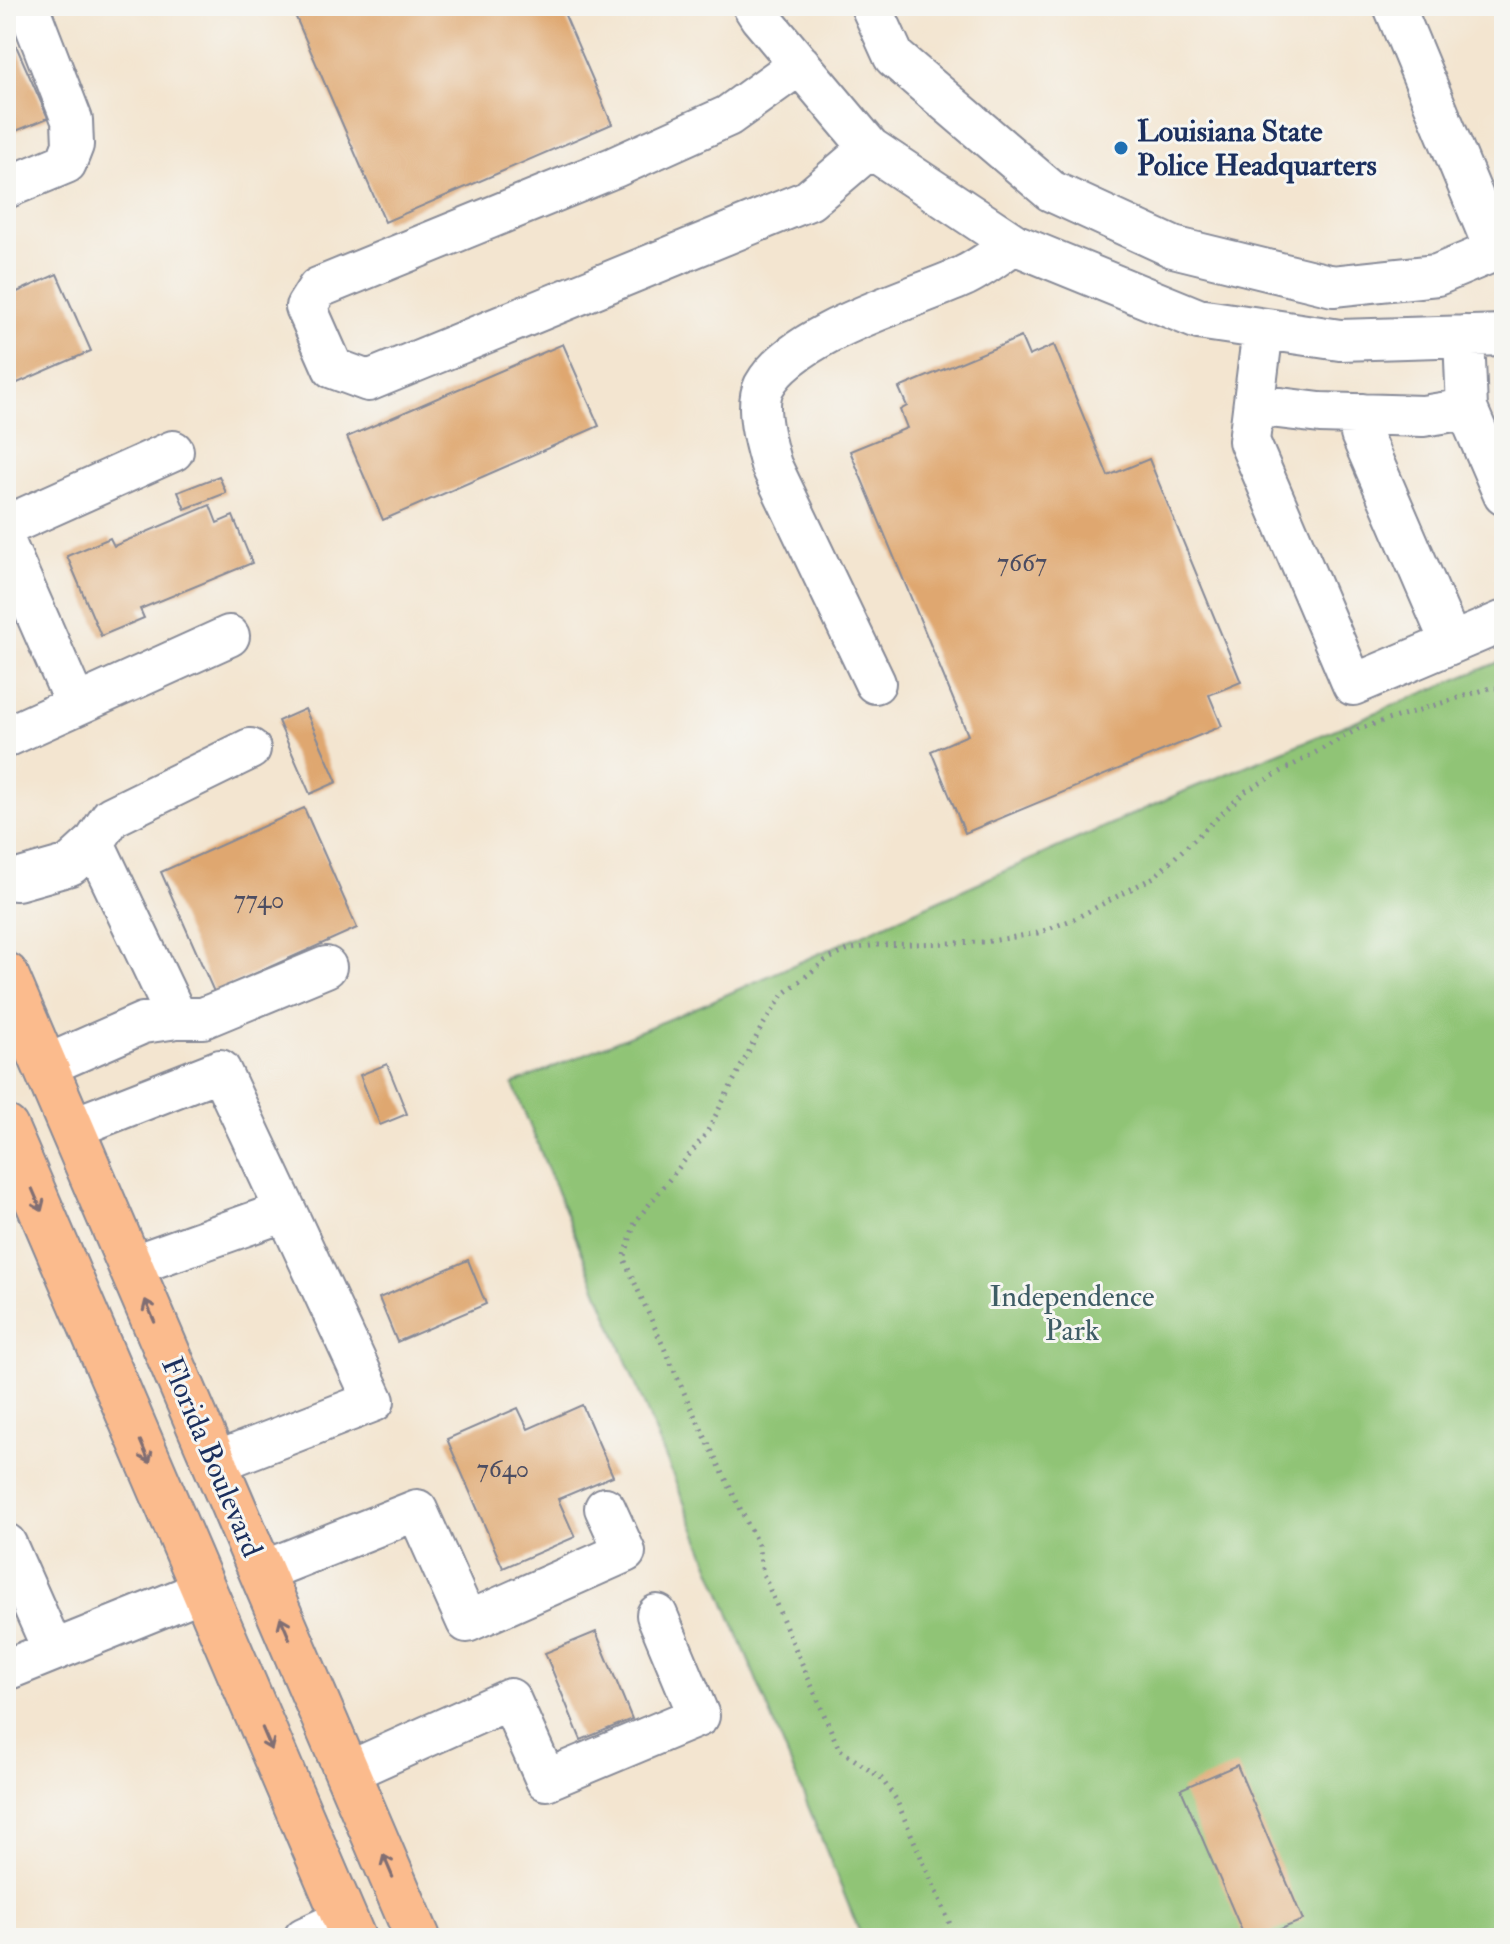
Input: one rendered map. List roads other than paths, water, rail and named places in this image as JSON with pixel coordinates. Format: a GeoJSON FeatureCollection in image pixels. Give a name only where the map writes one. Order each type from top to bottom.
{"type":"FeatureCollection","features":[{"type":"Feature","properties":{"kind":"main road","name":"Florida Boulevard"},"geometry":{"type":"LineString","coordinates":[[6,975],[418,1938]]}},
{"type":"Feature","properties":{"kind":"main road","name":"Florida Boulevard"},"geometry":{"type":"LineString","coordinates":[[6,1128],[349,1929]]}},
{"type":"Feature","properties":{"kind":"main road"},"geometry":{"type":"LineString","coordinates":[[204,1590],[261,1572]]}},
{"type":"Feature","properties":{"kind":"street"},"geometry":{"type":"LineString","coordinates":[[6,188],[66,163],[73,145],[72,120],[28,6]]}},
{"type":"Feature","properties":{"kind":"street"},"geometry":{"type":"LineString","coordinates":[[753,6],[870,148],[1014,244],[1198,319],[1340,340],[1504,335]]}},
{"type":"Feature","properties":{"kind":"street"},"geometry":{"type":"LineString","coordinates":[[871,6],[894,57],[1051,191],[1173,247],[1333,286],[1437,275],[1500,248],[1394,6]]}},
{"type":"Feature","properties":{"kind":"street"},"geometry":{"type":"LineString","coordinates":[[800,64],[728,116],[615,167],[318,288],[306,307],[333,368],[368,381],[809,200],[870,148]]}},
{"type":"Feature","properties":{"kind":"street"},"geometry":{"type":"LineString","coordinates":[[875,683],[771,465],[760,429],[763,388],[785,361],[819,339],[913,295],[964,276],[1014,244]]}},
{"type":"Feature","properties":{"kind":"street"},"geometry":{"type":"LineString","coordinates":[[1263,329],[1249,441],[1353,685],[1504,621]]}},
{"type":"Feature","properties":{"kind":"street"},"geometry":{"type":"LineString","coordinates":[[1464,336],[1467,409],[1504,495]]}},
{"type":"Feature","properties":{"kind":"street"},"geometry":{"type":"LineString","coordinates":[[1255,405],[1320,413],[1423,416],[1467,409]]}},
{"type":"Feature","properties":{"kind":"street"},"geometry":{"type":"LineString","coordinates":[[1362,414],[1361,434],[1451,643]]}},
{"type":"Feature","properties":{"kind":"street"},"geometry":{"type":"LineString","coordinates":[[6,526],[173,451]]}},
{"type":"Feature","properties":{"kind":"street"},"geometry":{"type":"LineString","coordinates":[[6,545],[76,705]]}},
{"type":"Feature","properties":{"kind":"street"},"geometry":{"type":"LineString","coordinates":[[6,737],[229,636]]}},
{"type":"Feature","properties":{"kind":"street"},"geometry":{"type":"LineString","coordinates":[[6,879],[17,880],[70,865],[94,843],[111,817],[250,749]]}},
{"type":"Feature","properties":{"kind":"street"},"geometry":{"type":"LineString","coordinates":[[94,843],[177,1018]]}},
{"type":"Feature","properties":{"kind":"street"},"geometry":{"type":"LineString","coordinates":[[45,1066],[143,1023],[203,1018],[326,967]]}},
{"type":"Feature","properties":{"kind":"street"},"geometry":{"type":"LineString","coordinates":[[72,1128],[220,1070],[374,1401],[214,1463]]}},
{"type":"Feature","properties":{"kind":"street"},"geometry":{"type":"LineString","coordinates":[[131,1266],[286,1211]]}},
{"type":"Feature","properties":{"kind":"street"},"geometry":{"type":"LineString","coordinates":[[261,1572],[417,1510],[467,1622],[625,1552],[605,1508]]}},
{"type":"Feature","properties":{"kind":"street"},"geometry":{"type":"LineString","coordinates":[[6,1544],[53,1650]]}},
{"type":"Feature","properties":{"kind":"street"},"geometry":{"type":"LineString","coordinates":[[6,1670],[204,1590]]}},
{"type":"Feature","properties":{"kind":"street"},"geometry":{"type":"LineString","coordinates":[[348,1772],[510,1699],[546,1780],[699,1716],[657,1615]]}},
{"type":"Feature","properties":{"kind":"street"},"geometry":{"type":"LineString","coordinates":[[304,1938],[349,1929]]}},
{"type":"Feature","properties":{"kind":"place","name":"Louisiana State Police Headquarters"},"geometry":{"type":"Point","coordinates":[1121,148]}},
{"type":"Feature","properties":{"kind":"park label","name":"Independence Park"},"geometry":{"type":"Point","coordinates":[1072,1313]}}]}
